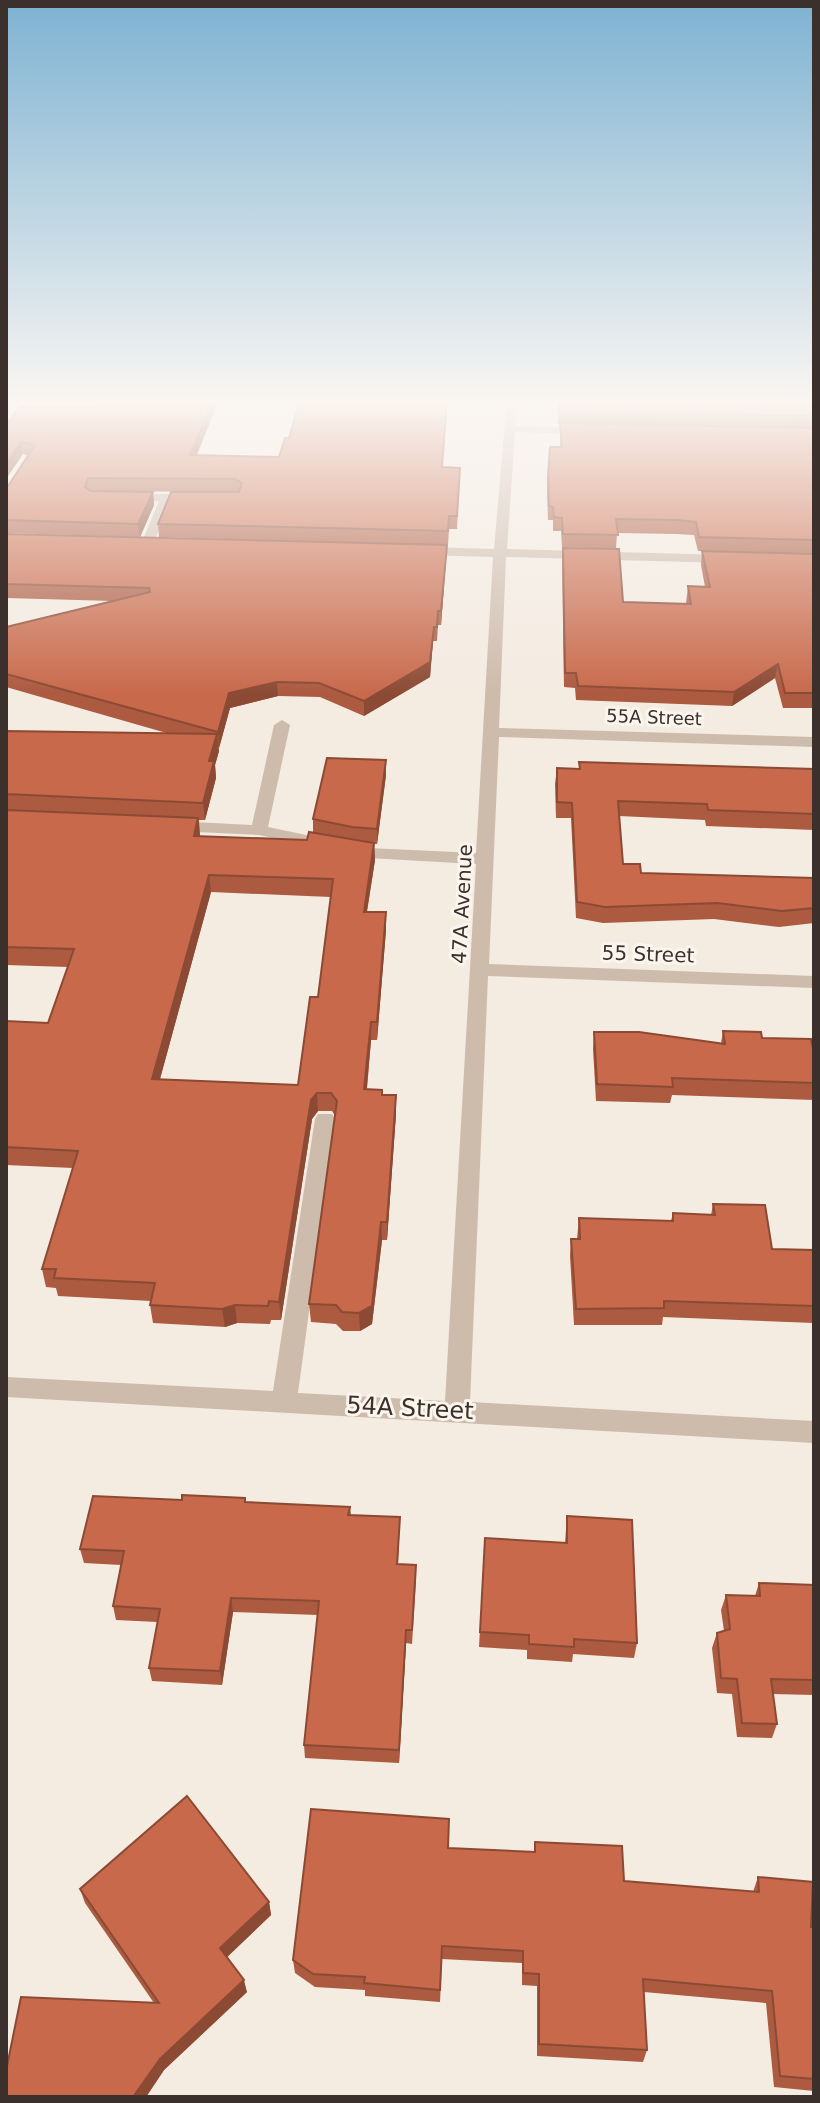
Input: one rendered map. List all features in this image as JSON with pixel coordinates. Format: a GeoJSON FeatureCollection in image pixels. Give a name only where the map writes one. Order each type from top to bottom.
{"type":"FeatureCollection","features":[{"type":"Feature","properties":{"kind":"street"},"geometry":{"type":"LineString","coordinates":[[147,544],[166,498]]}},
{"type":"Feature","properties":{"kind":"street"},"geometry":{"type":"LineString","coordinates":[[172,498],[208,499]]}},
{"type":"Feature","properties":{"kind":"street","name":"47A Avenue"},"geometry":{"type":"LineString","coordinates":[[457,1410],[505,498]]}},
{"type":"Feature","properties":{"kind":"street"},"geometry":{"type":"LineString","coordinates":[[131,543],[162,544]]}},
{"type":"Feature","properties":{"kind":"street"},"geometry":{"type":"LineString","coordinates":[[408,551],[738,559]]}},
{"type":"Feature","properties":{"kind":"street"},"geometry":{"type":"LineString","coordinates":[[259,830],[282,725]]}},
{"type":"Feature","properties":{"kind":"street","name":"55A Street"},"geometry":{"type":"LineString","coordinates":[[493,732],[814,742]]}},
{"type":"Feature","properties":{"kind":"street"},"geometry":{"type":"LineString","coordinates":[[148,825],[259,830],[352,851],[486,859]]}},
{"type":"Feature","properties":{"kind":"street","name":"55 Street"},"geometry":{"type":"LineString","coordinates":[[481,970],[814,982]]}},
{"type":"Feature","properties":{"kind":"street"},"geometry":{"type":"LineString","coordinates":[[284,1402],[325,1119]]}},
{"type":"Feature","properties":{"kind":"street","name":"54A Street"},"geometry":{"type":"LineString","coordinates":[[6,1387],[814,1432]]}},
{"type":"Feature","properties":{"kind":"building"},"geometry":{"type":"Polygon","coordinates":[[[6,498],[150,498],[138,524],[6,520],[6,498]]]}},
{"type":"Feature","properties":{"kind":"building"},"geometry":{"type":"Polygon","coordinates":[[[169,498],[458,498],[457,516],[449,516],[448,531],[158,524],[169,498]]]}},
{"type":"Feature","properties":{"kind":"building"},"geometry":{"type":"Polygon","coordinates":[[[549,498],[814,498],[814,540],[699,537],[696,522],[678,520],[616,519],[618,535],[563,534],[562,518],[554,517],[553,507],[549,506],[549,498]]]}},
{"type":"Feature","properties":{"kind":"building"},"geometry":{"type":"Polygon","coordinates":[[[6,534],[447,545],[441,611],[438,611],[437,627],[434,627],[430,662],[364,701],[319,683],[277,682],[229,693],[218,732],[6,674],[6,627],[150,592],[149,588],[6,584],[6,534]]]}},
{"type":"Feature","properties":{"kind":"building"},"geometry":{"type":"Polygon","coordinates":[[[563,548],[619,549],[623,602],[691,604],[688,586],[710,587],[702,551],[814,554],[814,693],[785,693],[778,664],[734,692],[578,686],[576,673],[565,673],[563,548]]]}},
{"type":"Feature","properties":{"kind":"building"},"geometry":{"type":"Polygon","coordinates":[[[6,731],[217,734],[209,761],[214,761],[203,803],[6,794],[6,731]]]}},
{"type":"Feature","properties":{"kind":"building"},"geometry":{"type":"Polygon","coordinates":[[[327,758],[386,760],[377,829],[313,819],[327,758]]]}},
{"type":"Feature","properties":{"kind":"building"},"geometry":{"type":"Polygon","coordinates":[[[579,762],[814,769],[814,814],[708,810],[707,804],[618,801],[623,864],[640,864],[641,873],[814,878],[814,908],[782,911],[717,903],[605,907],[577,902],[572,803],[557,802],[557,768],[580,769],[579,762]]]}},
{"type":"Feature","properties":{"kind":"building"},"geometry":{"type":"Polygon","coordinates":[[[6,810],[198,818],[194,836],[307,840],[309,832],[374,843],[364,912],[386,912],[377,1022],[371,1022],[364,1089],[382,1090],[382,1095],[396,1095],[387,1222],[381,1222],[372,1306],[359,1313],[342,1312],[336,1305],[309,1304],[337,1101],[331,1093],[317,1093],[311,1100],[279,1302],[269,1301],[268,1306],[235,1305],[222,1309],[150,1305],[155,1283],[54,1278],[56,1269],[42,1269],[78,1151],[6,1147],[6,1021],[48,1023],[74,949],[6,947],[6,810]],[[209,875],[152,1079],[298,1085],[310,997],[318,997],[333,879],[209,875]]]}},
{"type":"Feature","properties":{"kind":"building"},"geometry":{"type":"Polygon","coordinates":[[[723,1031],[761,1032],[762,1038],[811,1039],[814,1083],[672,1078],[673,1087],[597,1084],[594,1032],[639,1032],[725,1044],[723,1031]]]}},
{"type":"Feature","properties":{"kind":"building"},"geometry":{"type":"Polygon","coordinates":[[[713,1204],[765,1205],[772,1249],[814,1250],[814,1306],[664,1301],[664,1308],[576,1309],[571,1239],[580,1239],[579,1218],[673,1221],[673,1213],[715,1215],[713,1204]]]}},
{"type":"Feature","properties":{"kind":"building"},"geometry":{"type":"Polygon","coordinates":[[[182,1495],[245,1498],[245,1502],[350,1507],[348,1515],[400,1517],[397,1564],[416,1565],[412,1630],[406,1630],[399,1750],[304,1745],[319,1601],[231,1598],[220,1671],[149,1668],[160,1609],[113,1606],[124,1551],[80,1549],[93,1496],[182,1500],[182,1495]]]}},
{"type":"Feature","properties":{"kind":"building"},"geometry":{"type":"Polygon","coordinates":[[[567,1516],[632,1520],[637,1643],[574,1639],[574,1647],[529,1644],[529,1635],[480,1632],[485,1538],[567,1543],[567,1516]]]}},
{"type":"Feature","properties":{"kind":"building"},"geometry":{"type":"Polygon","coordinates":[[[759,1583],[814,1585],[814,1680],[771,1679],[777,1724],[742,1723],[737,1679],[721,1678],[717,1633],[730,1629],[726,1595],[760,1596],[759,1583]]]}},
{"type":"Feature","properties":{"kind":"building"},"geometry":{"type":"Polygon","coordinates":[[[187,1796],[269,1902],[220,1948],[244,1980],[160,2059],[133,2097],[6,2097],[6,2071],[21,1997],[159,2003],[80,1889],[187,1796]]]}},
{"type":"Feature","properties":{"kind":"building"},"geometry":{"type":"Polygon","coordinates":[[[311,1809],[449,1819],[448,1848],[535,1852],[535,1842],[622,1846],[624,1881],[759,1892],[758,1877],[813,1882],[814,2079],[780,2076],[772,1991],[643,1979],[647,2050],[539,2044],[539,1974],[523,1973],[523,1951],[442,1946],[440,1990],[364,1983],[365,1977],[313,1974],[293,1960],[311,1809]]]}}]}
